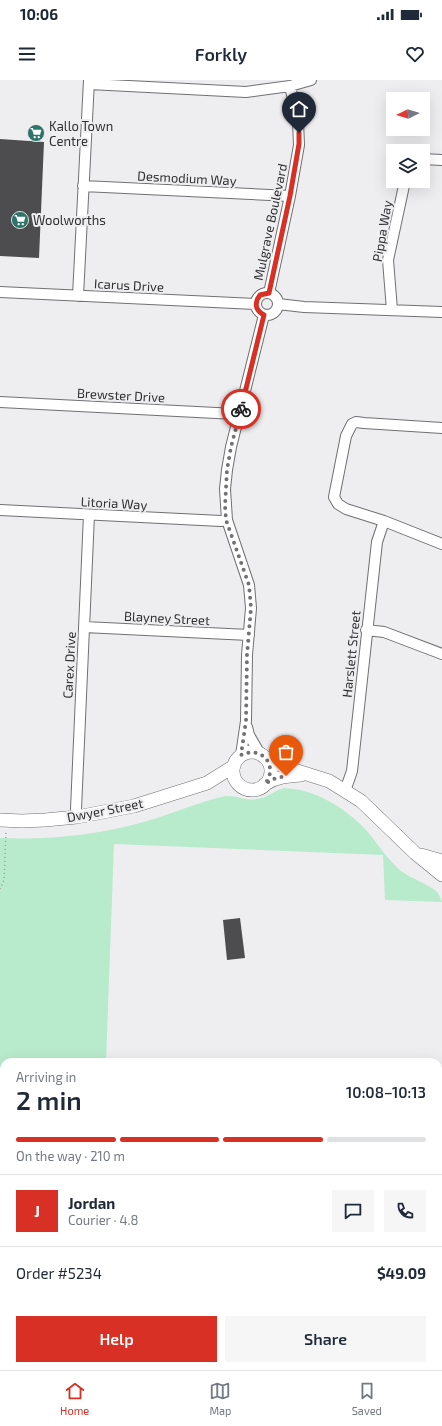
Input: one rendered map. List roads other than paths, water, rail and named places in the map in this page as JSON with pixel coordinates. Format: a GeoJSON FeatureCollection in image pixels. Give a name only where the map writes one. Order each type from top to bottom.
{"type":"FeatureCollection","features":[{"type":"Feature","properties":{"kind":"street"},"geometry":{"type":"LineString","coordinates":[[78,296],[89,82],[246,92],[290,86],[311,80]]}},
{"type":"Feature","properties":{"kind":"street","name":"Mulgrave Boulevard"},"geometry":{"type":"LineString","coordinates":[[269,293],[290,196],[299,144],[298,121],[290,86]]}},
{"type":"Feature","properties":{"kind":"street"},"geometry":{"type":"LineString","coordinates":[[430,160],[442,160]]}},
{"type":"Feature","properties":{"kind":"street","name":"Desmodium Way"},"geometry":{"type":"LineString","coordinates":[[83,186],[290,196]]}},
{"type":"Feature","properties":{"kind":"street","name":"Pippa Way"},"geometry":{"type":"LineString","coordinates":[[392,310],[388,260],[403,188]]}},
{"type":"Feature","properties":{"kind":"street","name":"Icarus Drive"},"geometry":{"type":"LineString","coordinates":[[0,292],[256,304]]}},
{"type":"Feature","properties":{"kind":"street"},"geometry":{"type":"LineString","coordinates":[[269,293],[276,297],[278,304],[274,313],[271,315],[264,315],[258,311],[256,304],[260,295],[269,293]]}},
{"type":"Feature","properties":{"kind":"street"},"geometry":{"type":"LineString","coordinates":[[278,304],[304,307],[442,312]]}},
{"type":"Feature","properties":{"kind":"street"},"geometry":{"type":"LineString","coordinates":[[264,315],[240,416],[231,447],[227,470],[225,506],[226,520],[249,585],[251,608],[246,721],[234,776],[240,785],[250,789],[258,788],[273,779],[309,774]]}},
{"type":"Feature","properties":{"kind":"street","name":"Brewster Drive"},"geometry":{"type":"LineString","coordinates":[[0,402],[236,414],[240,416]]}},
{"type":"Feature","properties":{"kind":"street"},"geometry":{"type":"LineString","coordinates":[[442,428],[364,422],[356,422],[352,424],[346,436],[334,497],[338,504],[346,509],[384,521],[442,544]]}},
{"type":"Feature","properties":{"kind":"street","name":"Litoria Way"},"geometry":{"type":"LineString","coordinates":[[0,510],[221,521],[226,520]]}},
{"type":"Feature","properties":{"kind":"street","name":"Carex Drive"},"geometry":{"type":"LineString","coordinates":[[77,817],[76,809],[89,514]]}},
{"type":"Feature","properties":{"kind":"street","name":"Harslett Street"},"geometry":{"type":"LineString","coordinates":[[345,790],[352,771],[366,630],[377,542],[384,521]]}},
{"type":"Feature","properties":{"kind":"street","name":"Blayney Street"},"geometry":{"type":"LineString","coordinates":[[84,627],[249,636]]}},
{"type":"Feature","properties":{"kind":"street"},"geometry":{"type":"LineString","coordinates":[[366,630],[384,632],[442,654]]}},
{"type":"Feature","properties":{"kind":"street"},"geometry":{"type":"LineString","coordinates":[[246,721],[249,735],[270,766],[268,780],[265,784]]}},
{"type":"Feature","properties":{"kind":"street"},"geometry":{"type":"LineString","coordinates":[[237,760],[250,752],[288,768],[330,781],[361,801],[415,853],[442,875]]}},
{"type":"Feature","properties":{"kind":"street","name":"Dwyer Street"},"geometry":{"type":"LineString","coordinates":[[3,820],[22,821],[77,817],[134,806],[207,783],[237,760]]}},
{"type":"Feature","properties":{"kind":"street","name":"Dwyer Street"},"geometry":{"type":"LineString","coordinates":[[207,783],[240,785]]}},
{"type":"Feature","properties":{"kind":"street"},"geometry":{"type":"LineString","coordinates":[[415,853],[442,861]]}},
{"type":"Feature","properties":{"kind":"place","name":"Kallo Town Centre"},"geometry":{"type":"Point","coordinates":[36,133]}},
{"type":"Feature","properties":{"kind":"place","name":"Woolworths"},"geometry":{"type":"Point","coordinates":[20,220]}}]}
